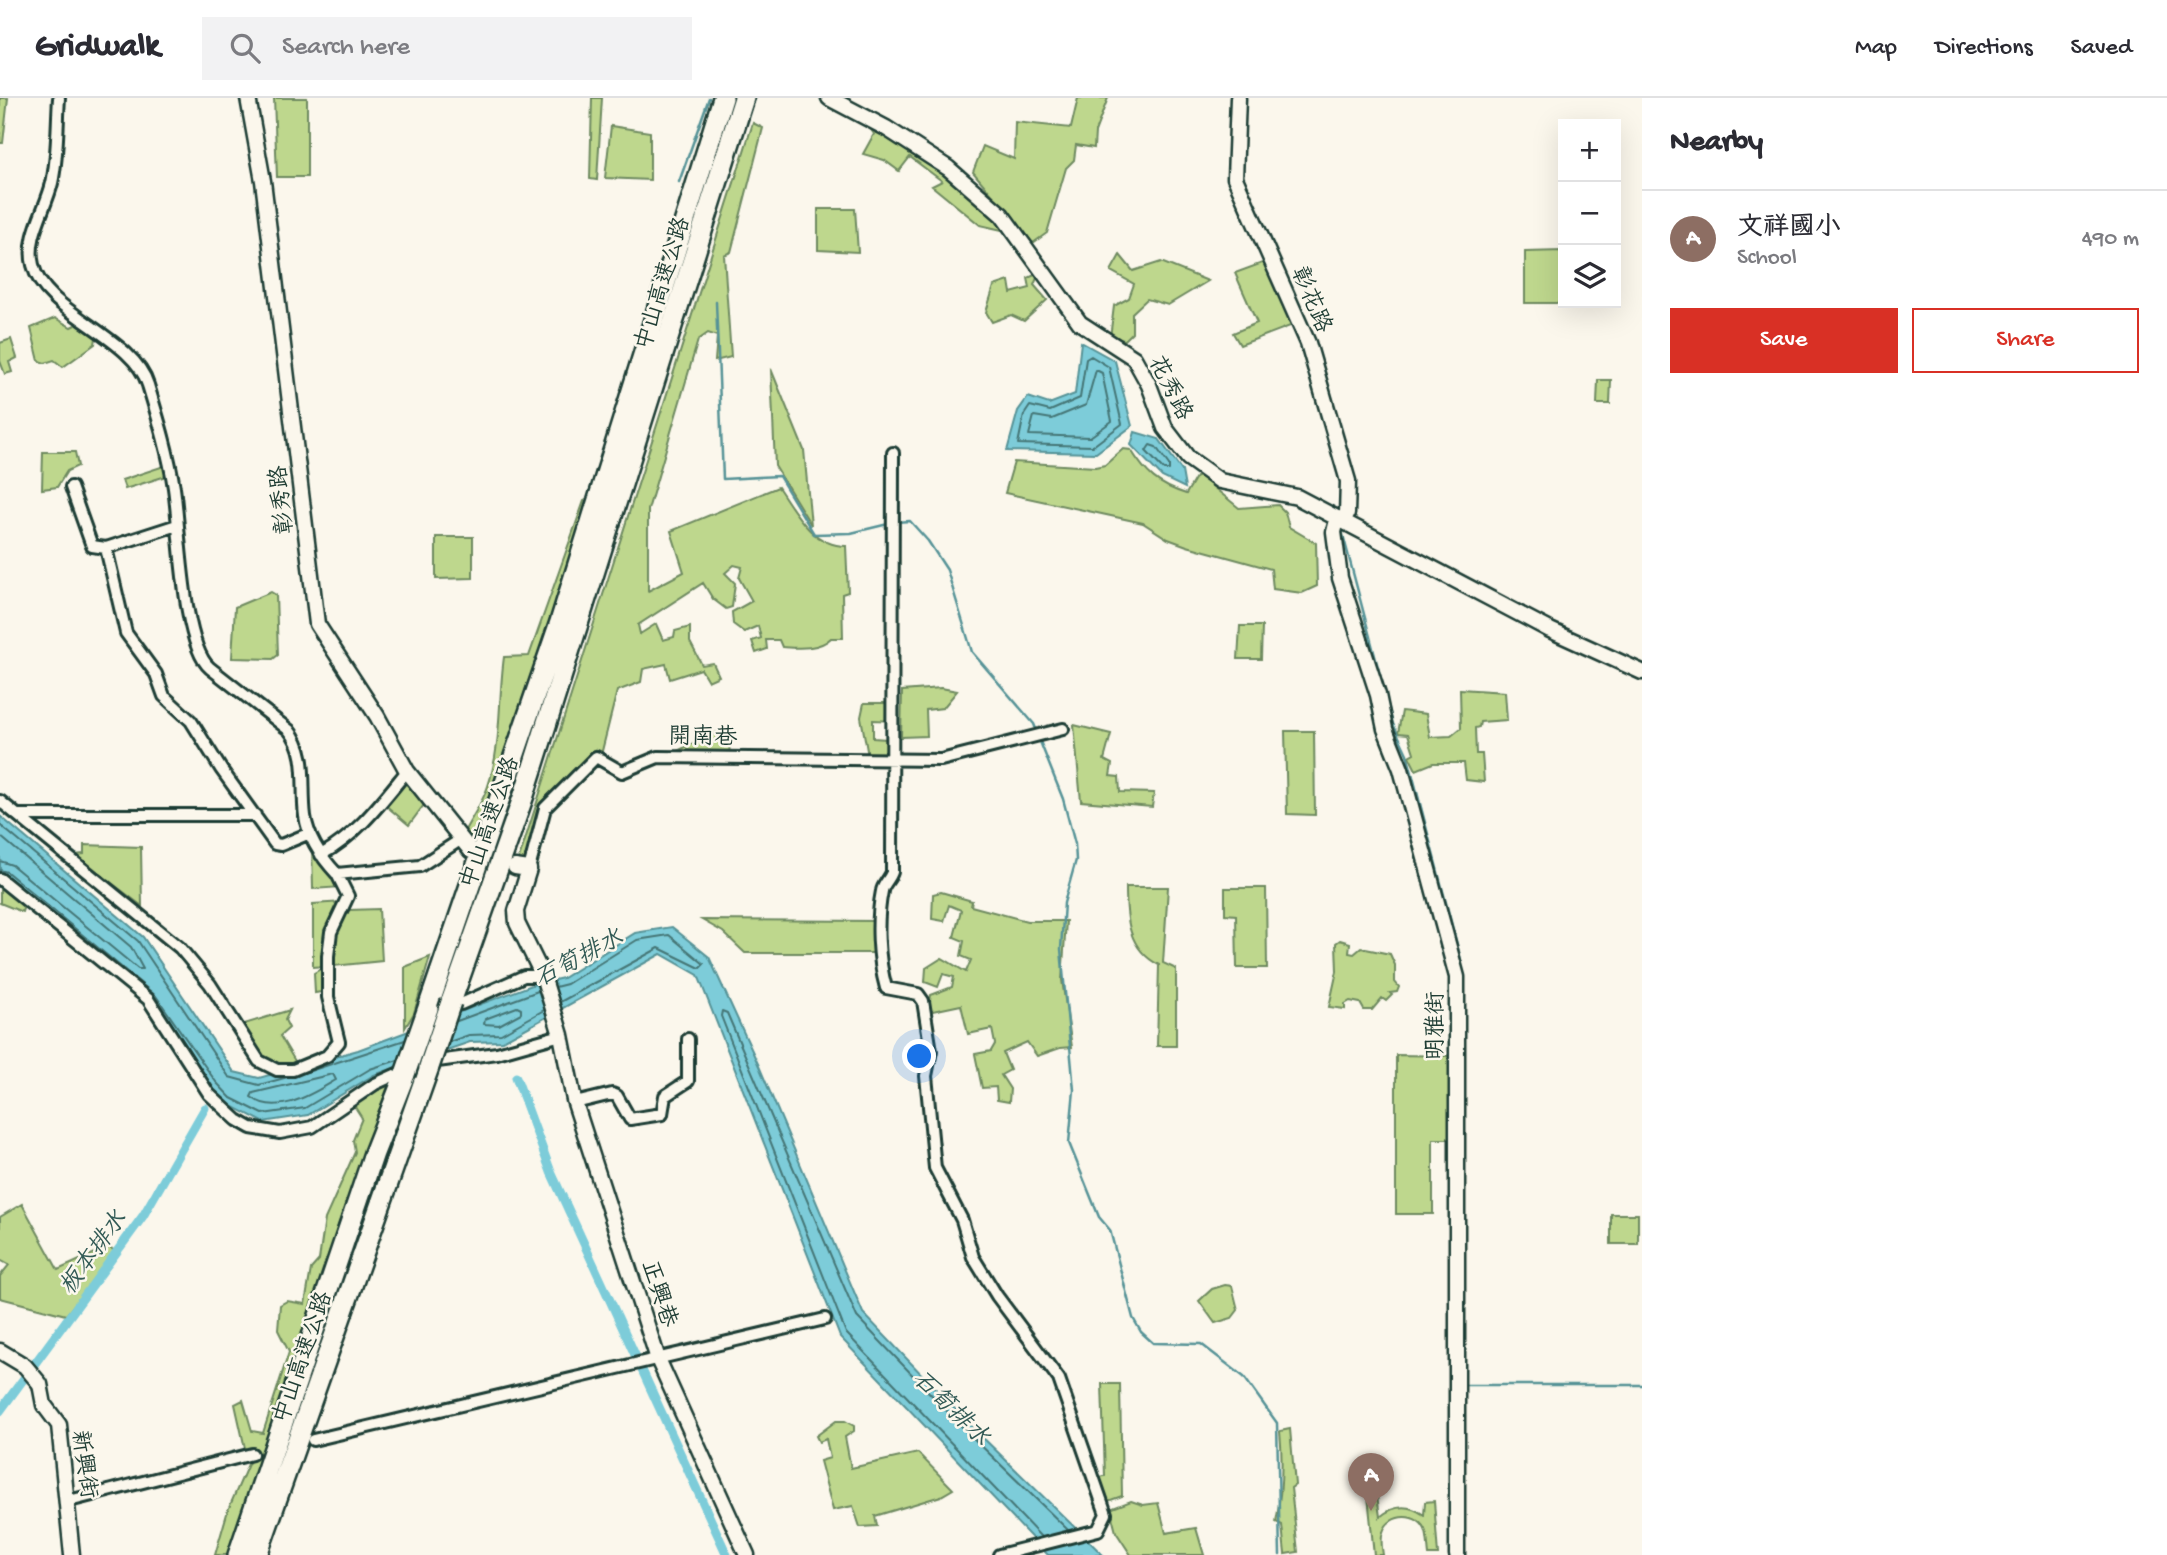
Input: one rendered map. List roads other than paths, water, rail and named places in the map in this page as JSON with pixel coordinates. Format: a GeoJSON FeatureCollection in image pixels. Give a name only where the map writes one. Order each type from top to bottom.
{"type":"FeatureCollection","features":[{"type":"Feature","properties":{"kind":"highway","name":"中山高速公路"},"geometry":{"type":"LineString","coordinates":[[239,1555],[374,1153],[405,1074],[560,622],[723,98]]}},
{"type":"Feature","properties":{"kind":"highway","name":"中山高速公路"},"geometry":{"type":"LineString","coordinates":[[257,1555],[429,1067],[456,1003],[744,98]]}},
{"type":"Feature","properties":{"kind":"street"},"geometry":{"type":"LineString","coordinates":[[0,801],[180,948],[210,984],[259,1061],[277,1070],[293,1070],[327,1056],[339,1042],[328,997],[328,956],[332,928],[348,896],[310,833],[305,816],[302,755],[294,736],[210,668],[200,656],[182,575],[174,488],[143,373],[133,358],[48,290],[34,268],[32,242],[52,182],[59,98]]}},
{"type":"Feature","properties":{"kind":"street","name":"彰秀路"},"geometry":{"type":"LineString","coordinates":[[248,98],[263,181],[317,624],[377,716],[407,771],[471,851]]}},
{"type":"Feature","properties":{"kind":"street","name":"花秀路"},"geometry":{"type":"LineString","coordinates":[[829,98],[886,128],[975,188],[1002,215],[1080,323],[1134,358],[1149,385],[1165,428],[1188,458],[1220,481],[1260,492],[1297,497],[1342,518],[1550,630],[1642,672]]}},
{"type":"Feature","properties":{"kind":"street","name":"彰花路"},"geometry":{"type":"LineString","coordinates":[[1238,98],[1235,178],[1308,344],[1348,481],[1347,514],[1342,518]]}},
{"type":"Feature","properties":{"kind":"street"},"geometry":{"type":"LineString","coordinates":[[892,453],[892,872],[882,888],[882,973],[886,988],[918,994],[923,1001],[931,1051],[926,1076],[935,1168],[962,1220],[973,1257],[996,1296],[1059,1379],[1106,1514],[1098,1530],[999,1555]]}},
{"type":"Feature","properties":{"kind":"street"},"geometry":{"type":"LineString","coordinates":[[71,487],[92,546],[106,548],[177,525]]}},
{"type":"Feature","properties":{"kind":"street","name":"明雅街"},"geometry":{"type":"LineString","coordinates":[[1342,518],[1334,531],[1340,578],[1378,695],[1385,729],[1401,769],[1457,977],[1457,1555]]}},
{"type":"Feature","properties":{"kind":"street"},"geometry":{"type":"LineString","coordinates":[[106,548],[126,633],[156,674],[164,696],[191,721],[277,845],[310,833]]}},
{"type":"Feature","properties":{"kind":"street","name":"開南巷"},"geometry":{"type":"LineString","coordinates":[[561,1035],[543,976],[516,919],[522,868],[545,808],[573,784],[596,757],[622,772],[658,757],[950,759],[1063,729]]}},
{"type":"Feature","properties":{"kind":"street"},"geometry":{"type":"LineString","coordinates":[[321,855],[346,841],[360,828],[407,771]]}},
{"type":"Feature","properties":{"kind":"street"},"geometry":{"type":"LineString","coordinates":[[17,815],[255,816]]}},
{"type":"Feature","properties":{"kind":"street"},"geometry":{"type":"LineString","coordinates":[[337,874],[421,866],[460,839]]}},
{"type":"Feature","properties":{"kind":"street"},"geometry":{"type":"LineString","coordinates":[[0,879],[148,999],[209,1094],[237,1120],[259,1131],[280,1133],[312,1127],[389,1076],[419,1065],[452,1057],[497,1053],[561,1035]]}},
{"type":"Feature","properties":{"kind":"street"},"geometry":{"type":"LineString","coordinates":[[456,1003],[524,975],[543,976]]}},
{"type":"Feature","properties":{"kind":"street","name":"正興巷"},"geometry":{"type":"LineString","coordinates":[[561,1035],[575,1103],[658,1359],[747,1555]]}},
{"type":"Feature","properties":{"kind":"street"},"geometry":{"type":"LineString","coordinates":[[575,1103],[612,1094],[617,1096],[629,1119],[662,1114],[665,1096],[688,1082],[688,1039]]}},
{"type":"Feature","properties":{"kind":"street"},"geometry":{"type":"LineString","coordinates":[[313,1440],[825,1319]]}},
{"type":"Feature","properties":{"kind":"street","name":"新興街"},"geometry":{"type":"LineString","coordinates":[[0,1350],[25,1367],[40,1383],[44,1405],[59,1425],[69,1501],[72,1555]]}},
{"type":"Feature","properties":{"kind":"street"},"geometry":{"type":"LineString","coordinates":[[69,1501],[252,1454]]}},
{"type":"Feature","properties":{"kind":"water"},"geometry":{"type":"Polygon","coordinates":[[[1081,342],[1115,361],[1132,426],[1096,453],[1007,451],[1018,411],[1028,397],[1049,404],[1075,394],[1081,342]]]}},
{"type":"Feature","properties":{"kind":"water"},"geometry":{"type":"Polygon","coordinates":[[[1135,432],[1159,439],[1182,471],[1185,488],[1162,477],[1131,445],[1135,432]]]}},
{"type":"Feature","properties":{"kind":"water","name":"石筍排水"},"geometry":{"type":"Polygon","coordinates":[[[0,816],[143,937],[234,1072],[259,1078],[358,1050],[532,985],[563,978],[635,933],[672,927],[709,957],[759,1066],[863,1313],[971,1426],[1103,1555],[1048,1555],[840,1337],[698,975],[661,954],[503,1041],[470,1042],[374,1075],[308,1115],[263,1122],[226,1103],[210,1086],[151,1001],[0,875],[0,816]]]}},
{"type":"Feature","properties":{"kind":"waterway"},"geometry":{"type":"LineString","coordinates":[[679,182],[709,98]]}},
{"type":"Feature","properties":{"kind":"waterway"},"geometry":{"type":"LineString","coordinates":[[716,302],[723,479],[779,476],[814,534],[851,533],[888,524]]}},
{"type":"Feature","properties":{"kind":"waterway"},"geometry":{"type":"LineString","coordinates":[[895,522],[910,521],[928,541],[947,570],[972,652],[1034,724],[1037,732]]}},
{"type":"Feature","properties":{"kind":"waterway"},"geometry":{"type":"LineString","coordinates":[[1342,531],[1393,724],[1407,754],[1460,956],[1464,979],[1464,1078]]}},
{"type":"Feature","properties":{"kind":"waterway"},"geometry":{"type":"LineString","coordinates":[[1039,739],[1063,799],[1075,844],[1076,860],[1064,903],[1061,949],[1074,1090],[1069,1143],[1099,1217],[1110,1230],[1133,1318],[1141,1332],[1153,1343],[1201,1344],[1244,1377],[1277,1423],[1280,1555]]}},
{"type":"Feature","properties":{"kind":"waterway"},"geometry":{"type":"LineString","coordinates":[[516,1077],[551,1172],[727,1555]]}},
{"type":"Feature","properties":{"kind":"waterway","name":"板本排水"},"geometry":{"type":"LineString","coordinates":[[0,1411],[143,1216],[205,1108]]}},
{"type":"Feature","properties":{"kind":"waterway"},"geometry":{"type":"LineString","coordinates":[[1464,1385],[1642,1385]]}},
{"type":"Feature","properties":{"kind":"place","name":"文祥國小"},"geometry":{"type":"Point","coordinates":[1371,1511]}}]}
